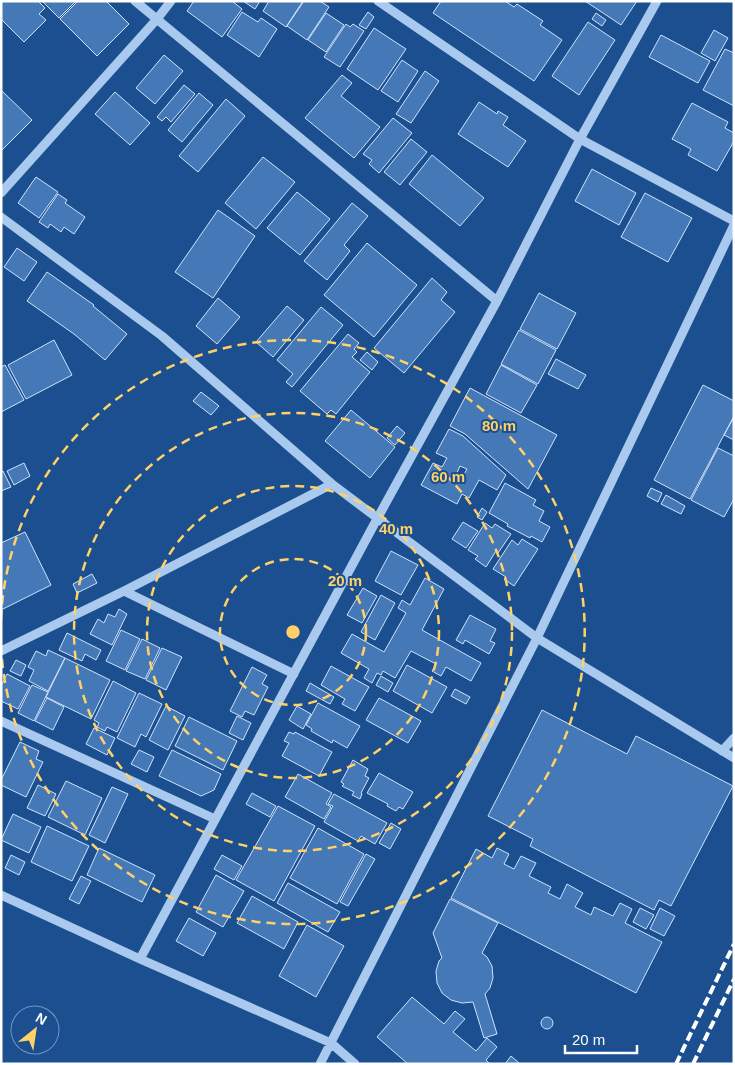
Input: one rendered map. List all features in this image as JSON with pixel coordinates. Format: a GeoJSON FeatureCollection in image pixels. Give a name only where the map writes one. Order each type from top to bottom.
{"type":"FeatureCollection","features":[{"type":"Feature","properties":{"kind":"street"},"geometry":{"type":"LineString","coordinates":[[135,1],[498,300]]}},
{"type":"Feature","properties":{"kind":"street"},"geometry":{"type":"LineString","coordinates":[[1,193],[171,1]]}},
{"type":"Feature","properties":{"kind":"street"},"geometry":{"type":"LineString","coordinates":[[378,1],[580,139],[734,221]]}},
{"type":"Feature","properties":{"kind":"street"},"geometry":{"type":"LineString","coordinates":[[140,959],[377,519],[498,300],[580,139],[657,1]]}},
{"type":"Feature","properties":{"kind":"street"},"geometry":{"type":"LineString","coordinates":[[1,217],[162,336],[332,484],[537,638],[734,758]]}},
{"type":"Feature","properties":{"kind":"street"},"geometry":{"type":"LineString","coordinates":[[320,1064],[537,638],[734,225]]}},
{"type":"Feature","properties":{"kind":"street"},"geometry":{"type":"LineString","coordinates":[[1,651],[124,591],[332,484]]}},
{"type":"Feature","properties":{"kind":"street"},"geometry":{"type":"LineString","coordinates":[[124,591],[294,674]]}},
{"type":"Feature","properties":{"kind":"street"},"geometry":{"type":"LineString","coordinates":[[1,721],[215,819]]}},
{"type":"Feature","properties":{"kind":"street"},"geometry":{"type":"LineString","coordinates":[[722,751],[734,738]]}},
{"type":"Feature","properties":{"kind":"street"},"geometry":{"type":"LineString","coordinates":[[1,895],[140,959],[331,1043],[355,1064]]}},
{"type":"Feature","properties":{"kind":"building"},"geometry":{"type":"Polygon","coordinates":[[[1,1],[38,1],[45,8],[39,14],[46,20],[24,42],[1,19],[1,1]]]}},
{"type":"Feature","properties":{"kind":"building"},"geometry":{"type":"Polygon","coordinates":[[[42,1],[76,1],[59,18],[42,1]]]}},
{"type":"Feature","properties":{"kind":"building"},"geometry":{"type":"Polygon","coordinates":[[[78,1],[106,1],[129,24],[97,56],[60,19],[78,1]]]}},
{"type":"Feature","properties":{"kind":"building"},"geometry":{"type":"Polygon","coordinates":[[[194,1],[232,1],[242,9],[222,37],[187,11],[194,1]]]}},
{"type":"Feature","properties":{"kind":"building"},"geometry":{"type":"Polygon","coordinates":[[[243,1],[260,1],[255,9],[243,1]]]}},
{"type":"Feature","properties":{"kind":"building"},"geometry":{"type":"Polygon","coordinates":[[[269,1],[303,1],[286,27],[263,11],[269,1]]]}},
{"type":"Feature","properties":{"kind":"building"},"geometry":{"type":"Polygon","coordinates":[[[304,1],[320,1],[329,7],[307,40],[287,26],[304,1]]]}},
{"type":"Feature","properties":{"kind":"building"},"geometry":{"type":"Polygon","coordinates":[[[441,1],[505,1],[514,7],[517,4],[543,21],[540,25],[562,40],[534,81],[433,13],[441,1]]]}},
{"type":"Feature","properties":{"kind":"building"},"geometry":{"type":"Polygon","coordinates":[[[585,1],[637,1],[621,25],[585,1]]]}},
{"type":"Feature","properties":{"kind":"building"},"geometry":{"type":"Polygon","coordinates":[[[242,12],[258,22],[261,18],[277,29],[259,57],[227,35],[242,12]]]}},
{"type":"Feature","properties":{"kind":"building"},"geometry":{"type":"Polygon","coordinates":[[[368,12],[374,17],[366,29],[359,25],[368,12]]]}},
{"type":"Feature","properties":{"kind":"building"},"geometry":{"type":"Polygon","coordinates":[[[326,13],[344,25],[326,52],[308,40],[326,13]]]}},
{"type":"Feature","properties":{"kind":"building"},"geometry":{"type":"Polygon","coordinates":[[[596,13],[606,20],[602,26],[592,19],[596,13]]]}},
{"type":"Feature","properties":{"kind":"building"},"geometry":{"type":"Polygon","coordinates":[[[588,22],[615,40],[579,95],[552,76],[588,22]]]}},
{"type":"Feature","properties":{"kind":"building"},"geometry":{"type":"Polygon","coordinates":[[[346,24],[350,27],[353,24],[364,31],[340,67],[324,57],[346,24]]]}},
{"type":"Feature","properties":{"kind":"building"},"geometry":{"type":"Polygon","coordinates":[[[374,28],[406,49],[378,90],[347,69],[374,28]]]}},
{"type":"Feature","properties":{"kind":"building"},"geometry":{"type":"Polygon","coordinates":[[[714,30],[728,38],[715,61],[701,53],[714,30]]]}},
{"type":"Feature","properties":{"kind":"building"},"geometry":{"type":"Polygon","coordinates":[[[661,35],[710,61],[698,83],[649,57],[661,35]]]}},
{"type":"Feature","properties":{"kind":"building"},"geometry":{"type":"Polygon","coordinates":[[[725,49],[734,53],[734,106],[703,90],[725,49]]]}},
{"type":"Feature","properties":{"kind":"building"},"geometry":{"type":"Polygon","coordinates":[[[164,55],[183,71],[155,104],[136,88],[164,55]]]}},
{"type":"Feature","properties":{"kind":"building"},"geometry":{"type":"Polygon","coordinates":[[[402,60],[418,71],[398,102],[381,91],[402,60]]]}},
{"type":"Feature","properties":{"kind":"building"},"geometry":{"type":"Polygon","coordinates":[[[425,71],[439,81],[411,123],[396,114],[425,71]]]}},
{"type":"Feature","properties":{"kind":"building"},"geometry":{"type":"Polygon","coordinates":[[[342,75],[352,83],[341,96],[380,127],[354,158],[305,118],[342,75]]]}},
{"type":"Feature","properties":{"kind":"building"},"geometry":{"type":"Polygon","coordinates":[[[184,85],[195,94],[171,122],[166,117],[162,121],[157,117],[184,85]]]}},
{"type":"Feature","properties":{"kind":"building"},"geometry":{"type":"Polygon","coordinates":[[[1,90],[32,120],[1,151],[1,90]]]}},
{"type":"Feature","properties":{"kind":"building"},"geometry":{"type":"Polygon","coordinates":[[[115,92],[150,123],[130,145],[95,114],[115,92]]]}},
{"type":"Feature","properties":{"kind":"building"},"geometry":{"type":"Polygon","coordinates":[[[199,93],[213,105],[182,142],[168,130],[199,93]]]}},
{"type":"Feature","properties":{"kind":"building"},"geometry":{"type":"Polygon","coordinates":[[[226,99],[245,116],[198,172],[179,156],[226,99]]]}},
{"type":"Feature","properties":{"kind":"building"},"geometry":{"type":"Polygon","coordinates":[[[479,102],[497,114],[498,111],[508,117],[503,125],[526,141],[508,167],[458,134],[479,102]]]}},
{"type":"Feature","properties":{"kind":"building"},"geometry":{"type":"Polygon","coordinates":[[[692,103],[728,122],[725,128],[734,133],[734,141],[717,171],[688,155],[691,149],[672,139],[692,103]]]}},
{"type":"Feature","properties":{"kind":"building"},"geometry":{"type":"Polygon","coordinates":[[[393,118],[412,133],[379,173],[369,164],[372,160],[363,154],[393,118]]]}},
{"type":"Feature","properties":{"kind":"building"},"geometry":{"type":"Polygon","coordinates":[[[411,139],[427,152],[400,185],[384,172],[411,139]]]}},
{"type":"Feature","properties":{"kind":"building"},"geometry":{"type":"Polygon","coordinates":[[[432,155],[484,198],[460,226],[409,184],[432,155]]]}},
{"type":"Feature","properties":{"kind":"building"},"geometry":{"type":"Polygon","coordinates":[[[263,157],[295,182],[256,229],[225,203],[263,157]]]}},
{"type":"Feature","properties":{"kind":"building"},"geometry":{"type":"Polygon","coordinates":[[[592,169],[636,193],[619,225],[575,201],[592,169]]]}},
{"type":"Feature","properties":{"kind":"building"},"geometry":{"type":"Polygon","coordinates":[[[36,177],[58,192],[39,218],[18,203],[36,177]]]}},
{"type":"Feature","properties":{"kind":"building"},"geometry":{"type":"Polygon","coordinates":[[[297,192],[330,219],[300,255],[267,228],[297,192]]]}},
{"type":"Feature","properties":{"kind":"building"},"geometry":{"type":"Polygon","coordinates":[[[645,193],[692,218],[668,262],[621,237],[645,193]]]}},
{"type":"Feature","properties":{"kind":"building"},"geometry":{"type":"Polygon","coordinates":[[[58,194],[67,200],[65,203],[85,217],[74,234],[64,227],[61,232],[50,224],[48,228],[39,222],[58,194]]]}},
{"type":"Feature","properties":{"kind":"building"},"geometry":{"type":"Polygon","coordinates":[[[352,203],[368,216],[344,245],[350,251],[327,280],[304,261],[352,203]]]}},
{"type":"Feature","properties":{"kind":"building"},"geometry":{"type":"Polygon","coordinates":[[[218,210],[255,236],[213,298],[175,272],[218,210]]]}},
{"type":"Feature","properties":{"kind":"building"},"geometry":{"type":"Polygon","coordinates":[[[367,243],[417,285],[374,337],[324,295],[367,243]]]}},
{"type":"Feature","properties":{"kind":"building"},"geometry":{"type":"Polygon","coordinates":[[[17,248],[37,262],[24,281],[4,267],[17,248]]]}},
{"type":"Feature","properties":{"kind":"building"},"geometry":{"type":"Polygon","coordinates":[[[47,272],[94,305],[127,334],[105,360],[74,334],[27,301],[47,272]]]}},
{"type":"Feature","properties":{"kind":"building"},"geometry":{"type":"Polygon","coordinates":[[[432,278],[447,292],[441,300],[455,312],[404,373],[374,348],[432,278]]]}},
{"type":"Feature","properties":{"kind":"building"},"geometry":{"type":"Polygon","coordinates":[[[539,293],[576,313],[557,349],[520,329],[539,293]]]}},
{"type":"Feature","properties":{"kind":"building"},"geometry":{"type":"Polygon","coordinates":[[[218,298],[240,317],[217,344],[196,326],[218,298]]]}},
{"type":"Feature","properties":{"kind":"building"},"geometry":{"type":"Polygon","coordinates":[[[287,306],[304,320],[273,357],[256,342],[287,306]]]}},
{"type":"Feature","properties":{"kind":"building"},"geometry":{"type":"Polygon","coordinates":[[[321,307],[343,325],[292,387],[286,382],[293,374],[277,360],[321,307]]]}},
{"type":"Feature","properties":{"kind":"building"},"geometry":{"type":"Polygon","coordinates":[[[519,330],[556,350],[538,384],[501,364],[519,330]]]}},
{"type":"Feature","properties":{"kind":"building"},"geometry":{"type":"Polygon","coordinates":[[[348,334],[359,343],[354,349],[357,352],[352,357],[370,372],[336,414],[331,410],[327,414],[300,391],[348,334]]]}},
{"type":"Feature","properties":{"kind":"building"},"geometry":{"type":"Polygon","coordinates":[[[54,340],[72,375],[26,399],[8,365],[54,340]]]}},
{"type":"Feature","properties":{"kind":"building"},"geometry":{"type":"Polygon","coordinates":[[[367,352],[378,362],[372,370],[360,360],[367,352]]]}},
{"type":"Feature","properties":{"kind":"building"},"geometry":{"type":"Polygon","coordinates":[[[556,359],[586,375],[578,389],[548,374],[556,359]]]}},
{"type":"Feature","properties":{"kind":"building"},"geometry":{"type":"Polygon","coordinates":[[[5,365],[24,400],[1,412],[1,367],[5,365]]]}},
{"type":"Feature","properties":{"kind":"building"},"geometry":{"type":"Polygon","coordinates":[[[501,365],[537,385],[521,413],[486,394],[501,365]]]}},
{"type":"Feature","properties":{"kind":"building"},"geometry":{"type":"Polygon","coordinates":[[[703,385],[734,401],[734,416],[690,499],[654,480],[703,385]]]}},
{"type":"Feature","properties":{"kind":"building"},"geometry":{"type":"Polygon","coordinates":[[[470,388],[557,435],[528,489],[465,434],[450,426],[470,388]]]}},
{"type":"Feature","properties":{"kind":"building"},"geometry":{"type":"Polygon","coordinates":[[[201,392],[219,406],[211,415],[193,401],[201,392]]]}},
{"type":"Feature","properties":{"kind":"building"},"geometry":{"type":"Polygon","coordinates":[[[351,410],[395,447],[370,478],[325,441],[351,410]]]}},
{"type":"Feature","properties":{"kind":"building"},"geometry":{"type":"Polygon","coordinates":[[[734,417],[734,440],[724,435],[734,417]]]}},
{"type":"Feature","properties":{"kind":"building"},"geometry":{"type":"Polygon","coordinates":[[[397,426],[405,433],[395,445],[387,438],[397,426]]]}},
{"type":"Feature","properties":{"kind":"building"},"geometry":{"type":"Polygon","coordinates":[[[449,429],[463,436],[506,475],[497,490],[479,480],[469,498],[462,494],[457,504],[421,485],[433,463],[442,467],[447,458],[436,453],[449,429]],[[460,466],[456,475],[462,478],[467,469],[460,466]]]}},
{"type":"Feature","properties":{"kind":"building"},"geometry":{"type":"Polygon","coordinates":[[[718,448],[734,456],[734,499],[724,517],[691,500],[718,448]]]}},
{"type":"Feature","properties":{"kind":"building"},"geometry":{"type":"Polygon","coordinates":[[[24,463],[30,476],[14,485],[7,471],[24,463]]]}},
{"type":"Feature","properties":{"kind":"building"},"geometry":{"type":"Polygon","coordinates":[[[3,471],[11,487],[1,491],[1,472],[3,471]]]}},
{"type":"Feature","properties":{"kind":"building"},"geometry":{"type":"Polygon","coordinates":[[[505,483],[536,500],[533,505],[544,511],[539,521],[550,527],[542,542],[507,526],[508,524],[489,513],[505,483]]]}},
{"type":"Feature","properties":{"kind":"building"},"geometry":{"type":"Polygon","coordinates":[[[651,488],[662,493],[658,502],[647,496],[651,488]]]}},
{"type":"Feature","properties":{"kind":"building"},"geometry":{"type":"Polygon","coordinates":[[[666,495],[685,506],[681,514],[661,504],[666,495]]]}},
{"type":"Feature","properties":{"kind":"building"},"geometry":{"type":"Polygon","coordinates":[[[482,508],[487,512],[482,520],[477,517],[482,508]]]}},
{"type":"Feature","properties":{"kind":"building"},"geometry":{"type":"Polygon","coordinates":[[[463,522],[478,531],[466,548],[452,539],[463,522]]]}},
{"type":"Feature","properties":{"kind":"building"},"geometry":{"type":"Polygon","coordinates":[[[485,523],[492,528],[495,524],[511,534],[498,553],[496,551],[486,567],[475,559],[478,556],[468,550],[485,523]]]}},
{"type":"Feature","properties":{"kind":"building"},"geometry":{"type":"Polygon","coordinates":[[[25,532],[51,585],[1,610],[1,543],[25,532]]]}},
{"type":"Feature","properties":{"kind":"building"},"geometry":{"type":"Polygon","coordinates":[[[522,539],[538,549],[514,586],[504,579],[506,577],[493,569],[512,540],[518,545],[522,539]]]}},
{"type":"Feature","properties":{"kind":"building"},"geometry":{"type":"Polygon","coordinates":[[[391,551],[418,565],[401,595],[375,581],[391,551]]]}},
{"type":"Feature","properties":{"kind":"building"},"geometry":{"type":"Polygon","coordinates":[[[92,574],[97,583],[77,593],[73,584],[92,574]]]}},
{"type":"Feature","properties":{"kind":"building"},"geometry":{"type":"Polygon","coordinates":[[[425,578],[444,589],[422,630],[481,663],[471,681],[446,667],[441,676],[432,671],[436,664],[411,651],[395,678],[383,671],[381,675],[377,673],[372,683],[364,678],[369,669],[341,653],[352,634],[384,652],[406,613],[398,608],[402,600],[410,605],[425,578]]]}},
{"type":"Feature","properties":{"kind":"building"},"geometry":{"type":"Polygon","coordinates":[[[363,588],[377,596],[362,623],[347,615],[363,588]]]}},
{"type":"Feature","properties":{"kind":"building"},"geometry":{"type":"Polygon","coordinates":[[[381,595],[395,603],[375,640],[361,632],[381,595]]]}},
{"type":"Feature","properties":{"kind":"building"},"geometry":{"type":"Polygon","coordinates":[[[119,609],[127,614],[112,645],[90,634],[98,619],[104,623],[108,614],[115,617],[119,609]]]}},
{"type":"Feature","properties":{"kind":"building"},"geometry":{"type":"Polygon","coordinates":[[[470,615],[496,629],[490,641],[495,643],[489,654],[465,640],[463,644],[456,640],[470,615]]]}},
{"type":"Feature","properties":{"kind":"building"},"geometry":{"type":"Polygon","coordinates":[[[121,630],[140,639],[125,670],[106,661],[121,630]]]}},
{"type":"Feature","properties":{"kind":"building"},"geometry":{"type":"Polygon","coordinates":[[[67,633],[101,650],[96,660],[85,654],[82,661],[59,650],[67,633]]]}},
{"type":"Feature","properties":{"kind":"building"},"geometry":{"type":"Polygon","coordinates":[[[142,639],[160,648],[145,679],[126,671],[142,639]]]}},
{"type":"Feature","properties":{"kind":"building"},"geometry":{"type":"Polygon","coordinates":[[[162,648],[182,657],[166,690],[146,680],[162,648]]]}},
{"type":"Feature","properties":{"kind":"building"},"geometry":{"type":"Polygon","coordinates":[[[48,650],[65,658],[48,691],[29,681],[34,670],[28,667],[36,651],[46,656],[48,650]]]}},
{"type":"Feature","properties":{"kind":"building"},"geometry":{"type":"Polygon","coordinates":[[[65,658],[110,680],[91,719],[46,697],[65,658]]]}},
{"type":"Feature","properties":{"kind":"building"},"geometry":{"type":"Polygon","coordinates":[[[16,660],[26,665],[21,676],[10,671],[16,660]]]}},
{"type":"Feature","properties":{"kind":"building"},"geometry":{"type":"Polygon","coordinates":[[[407,665],[447,687],[432,713],[393,691],[407,665]]]}},
{"type":"Feature","properties":{"kind":"building"},"geometry":{"type":"Polygon","coordinates":[[[331,666],[369,687],[355,711],[342,704],[345,699],[321,685],[331,666]]]}},
{"type":"Feature","properties":{"kind":"building"},"geometry":{"type":"Polygon","coordinates":[[[252,667],[267,675],[262,684],[268,687],[254,715],[245,711],[242,717],[230,711],[252,667]]]}},
{"type":"Feature","properties":{"kind":"building"},"geometry":{"type":"Polygon","coordinates":[[[7,674],[30,686],[18,709],[1,701],[1,686],[7,674]]]}},
{"type":"Feature","properties":{"kind":"building"},"geometry":{"type":"Polygon","coordinates":[[[381,676],[393,683],[388,692],[376,685],[381,676]]]}},
{"type":"Feature","properties":{"kind":"building"},"geometry":{"type":"Polygon","coordinates":[[[113,681],[136,693],[117,732],[107,727],[105,731],[97,727],[99,723],[94,720],[113,681]]]}},
{"type":"Feature","properties":{"kind":"building"},"geometry":{"type":"Polygon","coordinates":[[[310,683],[334,697],[330,704],[306,691],[310,683]]]}},
{"type":"Feature","properties":{"kind":"building"},"geometry":{"type":"Polygon","coordinates":[[[32,685],[48,692],[34,721],[18,713],[32,685]]]}},
{"type":"Feature","properties":{"kind":"building"},"geometry":{"type":"Polygon","coordinates":[[[455,689],[470,697],[466,704],[451,696],[455,689]]]}},
{"type":"Feature","properties":{"kind":"building"},"geometry":{"type":"Polygon","coordinates":[[[139,693],[162,704],[146,737],[141,734],[135,747],[117,738],[139,693]]]}},
{"type":"Feature","properties":{"kind":"building"},"geometry":{"type":"Polygon","coordinates":[[[47,698],[64,707],[53,730],[35,721],[47,698]]]}},
{"type":"Feature","properties":{"kind":"building"},"geometry":{"type":"Polygon","coordinates":[[[379,698],[421,721],[408,743],[366,720],[379,698]]]}},
{"type":"Feature","properties":{"kind":"building"},"geometry":{"type":"Polygon","coordinates":[[[318,703],[360,726],[347,748],[333,740],[332,743],[311,731],[312,729],[306,725],[318,703]]]}},
{"type":"Feature","properties":{"kind":"building"},"geometry":{"type":"Polygon","coordinates":[[[166,706],[185,716],[168,750],[149,740],[166,706]]]}},
{"type":"Feature","properties":{"kind":"building"},"geometry":{"type":"Polygon","coordinates":[[[297,706],[311,714],[303,729],[289,720],[297,706]]]}},
{"type":"Feature","properties":{"kind":"building"},"geometry":{"type":"Polygon","coordinates":[[[542,710],[627,754],[636,736],[733,786],[671,906],[659,900],[654,910],[530,846],[533,839],[488,816],[542,710]]]}},
{"type":"Feature","properties":{"kind":"building"},"geometry":{"type":"Polygon","coordinates":[[[237,716],[251,723],[243,740],[229,733],[237,716]]]}},
{"type":"Feature","properties":{"kind":"building"},"geometry":{"type":"Polygon","coordinates":[[[189,717],[237,741],[223,770],[175,746],[189,717]]]}},
{"type":"Feature","properties":{"kind":"building"},"geometry":{"type":"Polygon","coordinates":[[[94,728],[115,738],[107,755],[86,744],[94,728]]]}},
{"type":"Feature","properties":{"kind":"building"},"geometry":{"type":"Polygon","coordinates":[[[289,732],[294,734],[295,732],[332,752],[319,776],[282,756],[289,743],[284,741],[289,732]]]}},
{"type":"Feature","properties":{"kind":"building"},"geometry":{"type":"Polygon","coordinates":[[[20,742],[39,751],[36,759],[43,762],[26,797],[1,785],[1,780],[20,742]]]}},
{"type":"Feature","properties":{"kind":"building"},"geometry":{"type":"Polygon","coordinates":[[[139,750],[154,757],[147,772],[131,764],[139,750]]]}},
{"type":"Feature","properties":{"kind":"building"},"geometry":{"type":"Polygon","coordinates":[[[172,750],[221,774],[214,790],[201,796],[159,776],[172,750]]]}},
{"type":"Feature","properties":{"kind":"building"},"geometry":{"type":"Polygon","coordinates":[[[353,760],[368,769],[365,776],[369,778],[360,799],[352,795],[354,792],[342,786],[344,784],[341,782],[353,760]]]}},
{"type":"Feature","properties":{"kind":"building"},"geometry":{"type":"Polygon","coordinates":[[[379,773],[413,792],[403,809],[399,807],[396,811],[387,806],[388,804],[367,793],[379,773]]]}},
{"type":"Feature","properties":{"kind":"building"},"geometry":{"type":"Polygon","coordinates":[[[298,774],[332,793],[326,804],[331,807],[324,819],[285,797],[298,774]]]}},
{"type":"Feature","properties":{"kind":"building"},"geometry":{"type":"Polygon","coordinates":[[[66,781],[102,798],[85,835],[48,817],[66,781]]]}},
{"type":"Feature","properties":{"kind":"building"},"geometry":{"type":"Polygon","coordinates":[[[38,785],[56,794],[45,816],[27,808],[38,785]]]}},
{"type":"Feature","properties":{"kind":"building"},"geometry":{"type":"Polygon","coordinates":[[[112,787],[128,794],[105,843],[89,835],[112,787]]]}},
{"type":"Feature","properties":{"kind":"building"},"geometry":{"type":"Polygon","coordinates":[[[252,793],[276,806],[270,817],[246,804],[252,793]]]}},
{"type":"Feature","properties":{"kind":"building"},"geometry":{"type":"Polygon","coordinates":[[[334,794],[387,823],[375,844],[361,836],[358,841],[324,822],[333,806],[328,804],[334,794]]]}},
{"type":"Feature","properties":{"kind":"building"},"geometry":{"type":"Polygon","coordinates":[[[278,806],[315,826],[274,901],[236,880],[278,806]]]}},
{"type":"Feature","properties":{"kind":"building"},"geometry":{"type":"Polygon","coordinates":[[[13,814],[41,827],[29,853],[1,840],[13,814]]]}},
{"type":"Feature","properties":{"kind":"building"},"geometry":{"type":"Polygon","coordinates":[[[391,823],[401,829],[390,849],[379,843],[391,823]]]}},
{"type":"Feature","properties":{"kind":"building"},"geometry":{"type":"Polygon","coordinates":[[[47,826],[89,846],[72,881],[31,862],[47,826]]]}},
{"type":"Feature","properties":{"kind":"building"},"geometry":{"type":"Polygon","coordinates":[[[318,828],[364,854],[337,904],[290,878],[318,828]]]}},
{"type":"Feature","properties":{"kind":"building"},"geometry":{"type":"Polygon","coordinates":[[[99,848],[155,875],[142,902],[87,875],[99,848]]]}},
{"type":"Feature","properties":{"kind":"building"},"geometry":{"type":"Polygon","coordinates":[[[497,848],[509,854],[504,864],[514,869],[521,856],[536,863],[529,876],[551,887],[548,893],[560,899],[567,884],[583,893],[575,907],[591,915],[594,907],[613,916],[620,903],[632,909],[625,923],[662,942],[636,993],[451,898],[476,849],[492,858],[497,848]]]}},
{"type":"Feature","properties":{"kind":"building"},"geometry":{"type":"Polygon","coordinates":[[[366,854],[375,859],[348,906],[340,902],[366,854]]]}},
{"type":"Feature","properties":{"kind":"building"},"geometry":{"type":"Polygon","coordinates":[[[11,855],[25,862],[19,875],[5,868],[11,855]]]}},
{"type":"Feature","properties":{"kind":"building"},"geometry":{"type":"Polygon","coordinates":[[[222,855],[242,866],[234,880],[214,869],[222,855]]]}},
{"type":"Feature","properties":{"kind":"building"},"geometry":{"type":"Polygon","coordinates":[[[216,875],[244,891],[223,927],[196,912],[216,875]]]}},
{"type":"Feature","properties":{"kind":"building"},"geometry":{"type":"Polygon","coordinates":[[[81,876],[91,881],[79,904],[69,899],[81,876]]]}},
{"type":"Feature","properties":{"kind":"building"},"geometry":{"type":"Polygon","coordinates":[[[288,883],[340,912],[328,932],[277,903],[288,883]]]}},
{"type":"Feature","properties":{"kind":"building"},"geometry":{"type":"Polygon","coordinates":[[[252,896],[298,922],[284,949],[237,923],[252,896]]]}},
{"type":"Feature","properties":{"kind":"building"},"geometry":{"type":"Polygon","coordinates":[[[450,899],[498,923],[482,953],[487,957],[492,966],[493,978],[490,988],[485,994],[497,1034],[484,1038],[473,1002],[462,1003],[451,1000],[442,993],[437,983],[436,971],[442,958],[433,933],[450,899]]]}},
{"type":"Feature","properties":{"kind":"building"},"geometry":{"type":"Polygon","coordinates":[[[640,908],[654,915],[646,929],[633,922],[640,908]]]}},
{"type":"Feature","properties":{"kind":"building"},"geometry":{"type":"Polygon","coordinates":[[[660,908],[675,916],[664,936],[650,929],[660,908]]]}},
{"type":"Feature","properties":{"kind":"building"},"geometry":{"type":"Polygon","coordinates":[[[189,918],[216,933],[203,956],[176,941],[189,918]]]}},
{"type":"Feature","properties":{"kind":"building"},"geometry":{"type":"Polygon","coordinates":[[[307,925],[344,946],[316,997],[279,976],[307,925]]]}},
{"type":"Feature","properties":{"kind":"building"},"geometry":{"type":"Polygon","coordinates":[[[412,997],[444,1024],[455,1011],[465,1019],[453,1032],[476,1051],[487,1038],[497,1047],[486,1060],[490,1064],[408,1064],[377,1037],[412,997]]]}},
{"type":"Feature","properties":{"kind":"building"},"geometry":{"type":"Polygon","coordinates":[[[545,1017],[549,1017],[553,1023],[549,1029],[545,1029],[541,1025],[541,1021],[545,1017]]]}},
{"type":"Feature","properties":{"kind":"building"},"geometry":{"type":"Polygon","coordinates":[[[511,1056],[519,1063],[519,1064],[505,1064],[511,1056]]]}},
{"type":"Feature","properties":{"kind":"railway"},"geometry":{"type":"LineString","coordinates":[[676,1064],[734,944]]}},
{"type":"Feature","properties":{"kind":"railway"},"geometry":{"type":"LineString","coordinates":[[693,1064],[734,979]]}}]}
